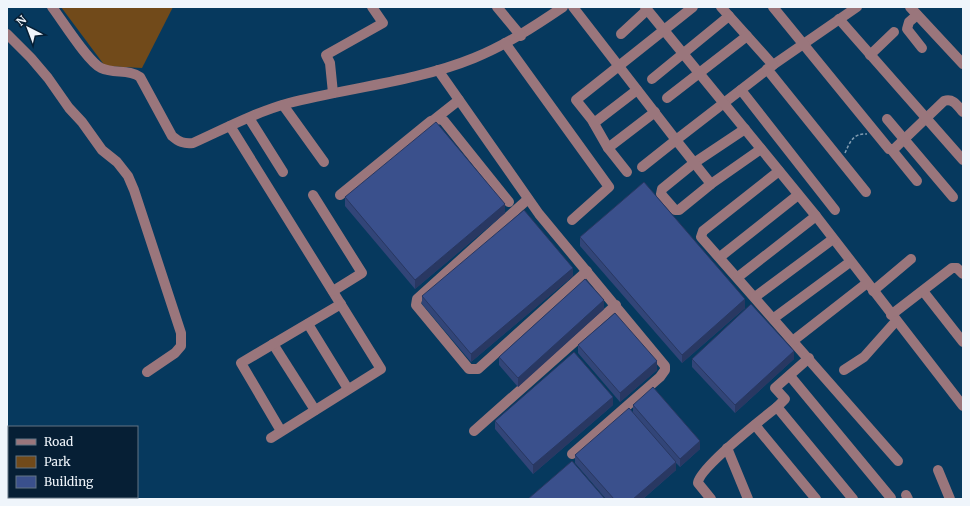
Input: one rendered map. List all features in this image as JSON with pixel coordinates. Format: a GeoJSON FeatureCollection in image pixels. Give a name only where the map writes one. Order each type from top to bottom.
{"type":"FeatureCollection","features":[{"type":"Feature","properties":{"kind":"street"},"geometry":{"type":"LineString","coordinates":[[52,7],[94,63],[107,70],[134,73],[140,77],[172,136],[178,142],[185,144],[193,143],[230,126],[283,105],[438,70],[474,58],[521,36],[563,7]]}},
{"type":"Feature","properties":{"kind":"street"},"geometry":{"type":"LineString","coordinates":[[333,94],[330,64],[326,55],[383,23],[372,7]]}},
{"type":"Feature","properties":{"kind":"street"},"geometry":{"type":"LineString","coordinates":[[497,7],[521,36]]}},
{"type":"Feature","properties":{"kind":"street"},"geometry":{"type":"LineString","coordinates":[[573,7],[710,184]]}},
{"type":"Feature","properties":{"kind":"street"},"geometry":{"type":"LineString","coordinates":[[627,172],[608,148],[594,123],[576,100],[693,7]]}},
{"type":"Feature","properties":{"kind":"street"},"geometry":{"type":"LineString","coordinates":[[721,7],[747,36],[866,192]]}},
{"type":"Feature","properties":{"kind":"street"},"geometry":{"type":"LineString","coordinates":[[773,7],[876,135],[891,149],[917,181]]}},
{"type":"Feature","properties":{"kind":"street"},"geometry":{"type":"LineString","coordinates":[[910,7],[963,64]]}},
{"type":"Feature","properties":{"kind":"street"},"geometry":{"type":"LineString","coordinates":[[621,34],[646,8],[816,216],[850,262],[963,406]]}},
{"type":"Feature","properties":{"kind":"street"},"geometry":{"type":"LineString","coordinates":[[642,167],[770,67],[840,19],[851,9]]}},
{"type":"Feature","properties":{"kind":"street"},"geometry":{"type":"LineString","coordinates":[[917,15],[909,22],[906,29],[922,48]]}},
{"type":"Feature","properties":{"kind":"street"},"geometry":{"type":"LineString","coordinates":[[652,79],[729,16]]}},
{"type":"Feature","properties":{"kind":"street"},"geometry":{"type":"LineString","coordinates":[[840,19],[925,119],[963,160]]}},
{"type":"Feature","properties":{"kind":"street"},"geometry":{"type":"LineString","coordinates":[[870,55],[894,32]]}},
{"type":"Feature","properties":{"kind":"street"},"geometry":{"type":"LineString","coordinates":[[7,34],[48,78],[69,108],[82,122],[102,150],[117,162],[128,176],[134,190],[181,333],[181,346],[175,353],[147,372]]}},
{"type":"Feature","properties":{"kind":"street"},"geometry":{"type":"LineString","coordinates":[[667,98],[747,36]]}},
{"type":"Feature","properties":{"kind":"street"},"geometry":{"type":"LineString","coordinates":[[505,43],[609,187],[572,220]]}},
{"type":"Feature","properties":{"kind":"street"},"geometry":{"type":"LineString","coordinates":[[438,70],[528,199],[663,362],[665,370],[660,377],[572,454]]}},
{"type":"Feature","properties":{"kind":"street"},"geometry":{"type":"LineString","coordinates":[[594,123],[637,90]]}},
{"type":"Feature","properties":{"kind":"street"},"geometry":{"type":"LineString","coordinates":[[741,90],[835,210]]}},
{"type":"Feature","properties":{"kind":"street"},"geometry":{"type":"LineString","coordinates":[[340,195],[459,100]]}},
{"type":"Feature","properties":{"kind":"street"},"geometry":{"type":"LineString","coordinates":[[891,149],[947,100],[955,102],[963,112]]}},
{"type":"Feature","properties":{"kind":"street"},"geometry":{"type":"LineString","coordinates":[[283,105],[324,162]]}},
{"type":"Feature","properties":{"kind":"street"},"geometry":{"type":"LineString","coordinates":[[608,148],[654,112]]}},
{"type":"Feature","properties":{"kind":"street"},"geometry":{"type":"LineString","coordinates":[[249,118],[283,172]]}},
{"type":"Feature","properties":{"kind":"street"},"geometry":{"type":"LineString","coordinates":[[436,119],[444,121],[509,202]]}},
{"type":"Feature","properties":{"kind":"street"},"geometry":{"type":"LineString","coordinates":[[887,119],[953,197]]}},
{"type":"Feature","properties":{"kind":"street"},"geometry":{"type":"LineString","coordinates":[[230,126],[381,369],[271,438]]}},
{"type":"Feature","properties":{"kind":"street"},"geometry":{"type":"LineString","coordinates":[[745,129],[694,163],[662,189],[661,194],[677,211],[710,184],[761,149]]}},
{"type":"Feature","properties":{"kind":"street"},"geometry":{"type":"LineString","coordinates":[[779,171],[703,230],[701,237],[794,340],[898,461]]}},
{"type":"Feature","properties":{"kind":"street"},"geometry":{"type":"LineString","coordinates":[[314,195],[362,273],[333,291]]}},
{"type":"Feature","properties":{"kind":"street"},"geometry":{"type":"LineString","coordinates":[[720,257],[798,195]]}},
{"type":"Feature","properties":{"kind":"street"},"geometry":{"type":"LineString","coordinates":[[528,199],[417,299],[416,305],[469,369],[473,370],[478,369],[587,272]]}},
{"type":"Feature","properties":{"kind":"street"},"geometry":{"type":"LineString","coordinates":[[738,277],[816,216]]}},
{"type":"Feature","properties":{"kind":"street"},"geometry":{"type":"LineString","coordinates":[[755,297],[833,239]]}},
{"type":"Feature","properties":{"kind":"street"},"geometry":{"type":"LineString","coordinates":[[794,340],[911,259]]}},
{"type":"Feature","properties":{"kind":"street"},"geometry":{"type":"LineString","coordinates":[[774,318],[850,262]]}},
{"type":"Feature","properties":{"kind":"street"},"geometry":{"type":"LineString","coordinates":[[844,370],[864,357],[894,318],[923,291],[952,268],[957,268],[963,274]]}},
{"type":"Feature","properties":{"kind":"street"},"geometry":{"type":"LineString","coordinates":[[923,291],[963,342]]}},
{"type":"Feature","properties":{"kind":"street"},"geometry":{"type":"LineString","coordinates":[[281,431],[242,363],[341,304]]}},
{"type":"Feature","properties":{"kind":"street"},"geometry":{"type":"LineString","coordinates":[[474,431],[616,305]]}},
{"type":"Feature","properties":{"kind":"street"},"geometry":{"type":"LineString","coordinates":[[308,324],[348,389]]}},
{"type":"Feature","properties":{"kind":"street"},"geometry":{"type":"LineString","coordinates":[[273,344],[315,410]]}},
{"type":"Feature","properties":{"kind":"street"},"geometry":{"type":"LineString","coordinates":[[711,499],[700,486],[698,479],[727,448],[785,399],[775,388],[809,358]]}},
{"type":"Feature","properties":{"kind":"street"},"geometry":{"type":"LineString","coordinates":[[790,376],[891,498]]}},
{"type":"Feature","properties":{"kind":"street"},"geometry":{"type":"LineString","coordinates":[[777,407],[853,499]]}},
{"type":"Feature","properties":{"kind":"street"},"geometry":{"type":"LineString","coordinates":[[755,425],[816,499]]}},
{"type":"Feature","properties":{"kind":"street"},"geometry":{"type":"LineString","coordinates":[[727,448],[748,499]]}},
{"type":"Feature","properties":{"kind":"street"},"geometry":{"type":"LineString","coordinates":[[938,470],[950,499]]}},
{"type":"Feature","properties":{"kind":"path"},"geometry":{"type":"LineString","coordinates":[[841,161],[855,136],[861,134],[876,135]]}},
{"type":"Feature","properties":{"kind":"green space"},"geometry":{"type":"Polygon","coordinates":[[[61,7],[173,7],[142,68],[105,66],[61,7]]]}},
{"type":"Feature","properties":{"kind":"building"},"geometry":{"type":"Polygon","coordinates":[[[436,122],[505,204],[415,280],[345,197],[436,122]]]}},
{"type":"Feature","properties":{"kind":"building"},"geometry":{"type":"Polygon","coordinates":[[[644,182],[745,299],[682,355],[580,237],[644,182]]]}},
{"type":"Feature","properties":{"kind":"building"},"geometry":{"type":"Polygon","coordinates":[[[524,210],[573,268],[471,354],[422,296],[524,210]]]}},
{"type":"Feature","properties":{"kind":"building"},"geometry":{"type":"Polygon","coordinates":[[[585,279],[604,300],[518,378],[499,357],[585,279]]]}},
{"type":"Feature","properties":{"kind":"building"},"geometry":{"type":"Polygon","coordinates":[[[751,304],[794,351],[735,405],[692,359],[751,304]]]}},
{"type":"Feature","properties":{"kind":"building"},"geometry":{"type":"Polygon","coordinates":[[[615,313],[657,361],[620,393],[578,345],[615,313]]]}},
{"type":"Feature","properties":{"kind":"building"},"geometry":{"type":"Polygon","coordinates":[[[574,352],[613,397],[533,465],[495,421],[574,352]]]}},
{"type":"Feature","properties":{"kind":"building"},"geometry":{"type":"Polygon","coordinates":[[[653,387],[700,441],[680,459],[633,405],[653,387]]]}},
{"type":"Feature","properties":{"kind":"building"},"geometry":{"type":"Polygon","coordinates":[[[629,408],[676,462],[633,499],[614,499],[575,455],[629,408]]]}},
{"type":"Feature","properties":{"kind":"building"},"geometry":{"type":"Polygon","coordinates":[[[572,461],[605,499],[528,499],[572,461]]]}}]}
